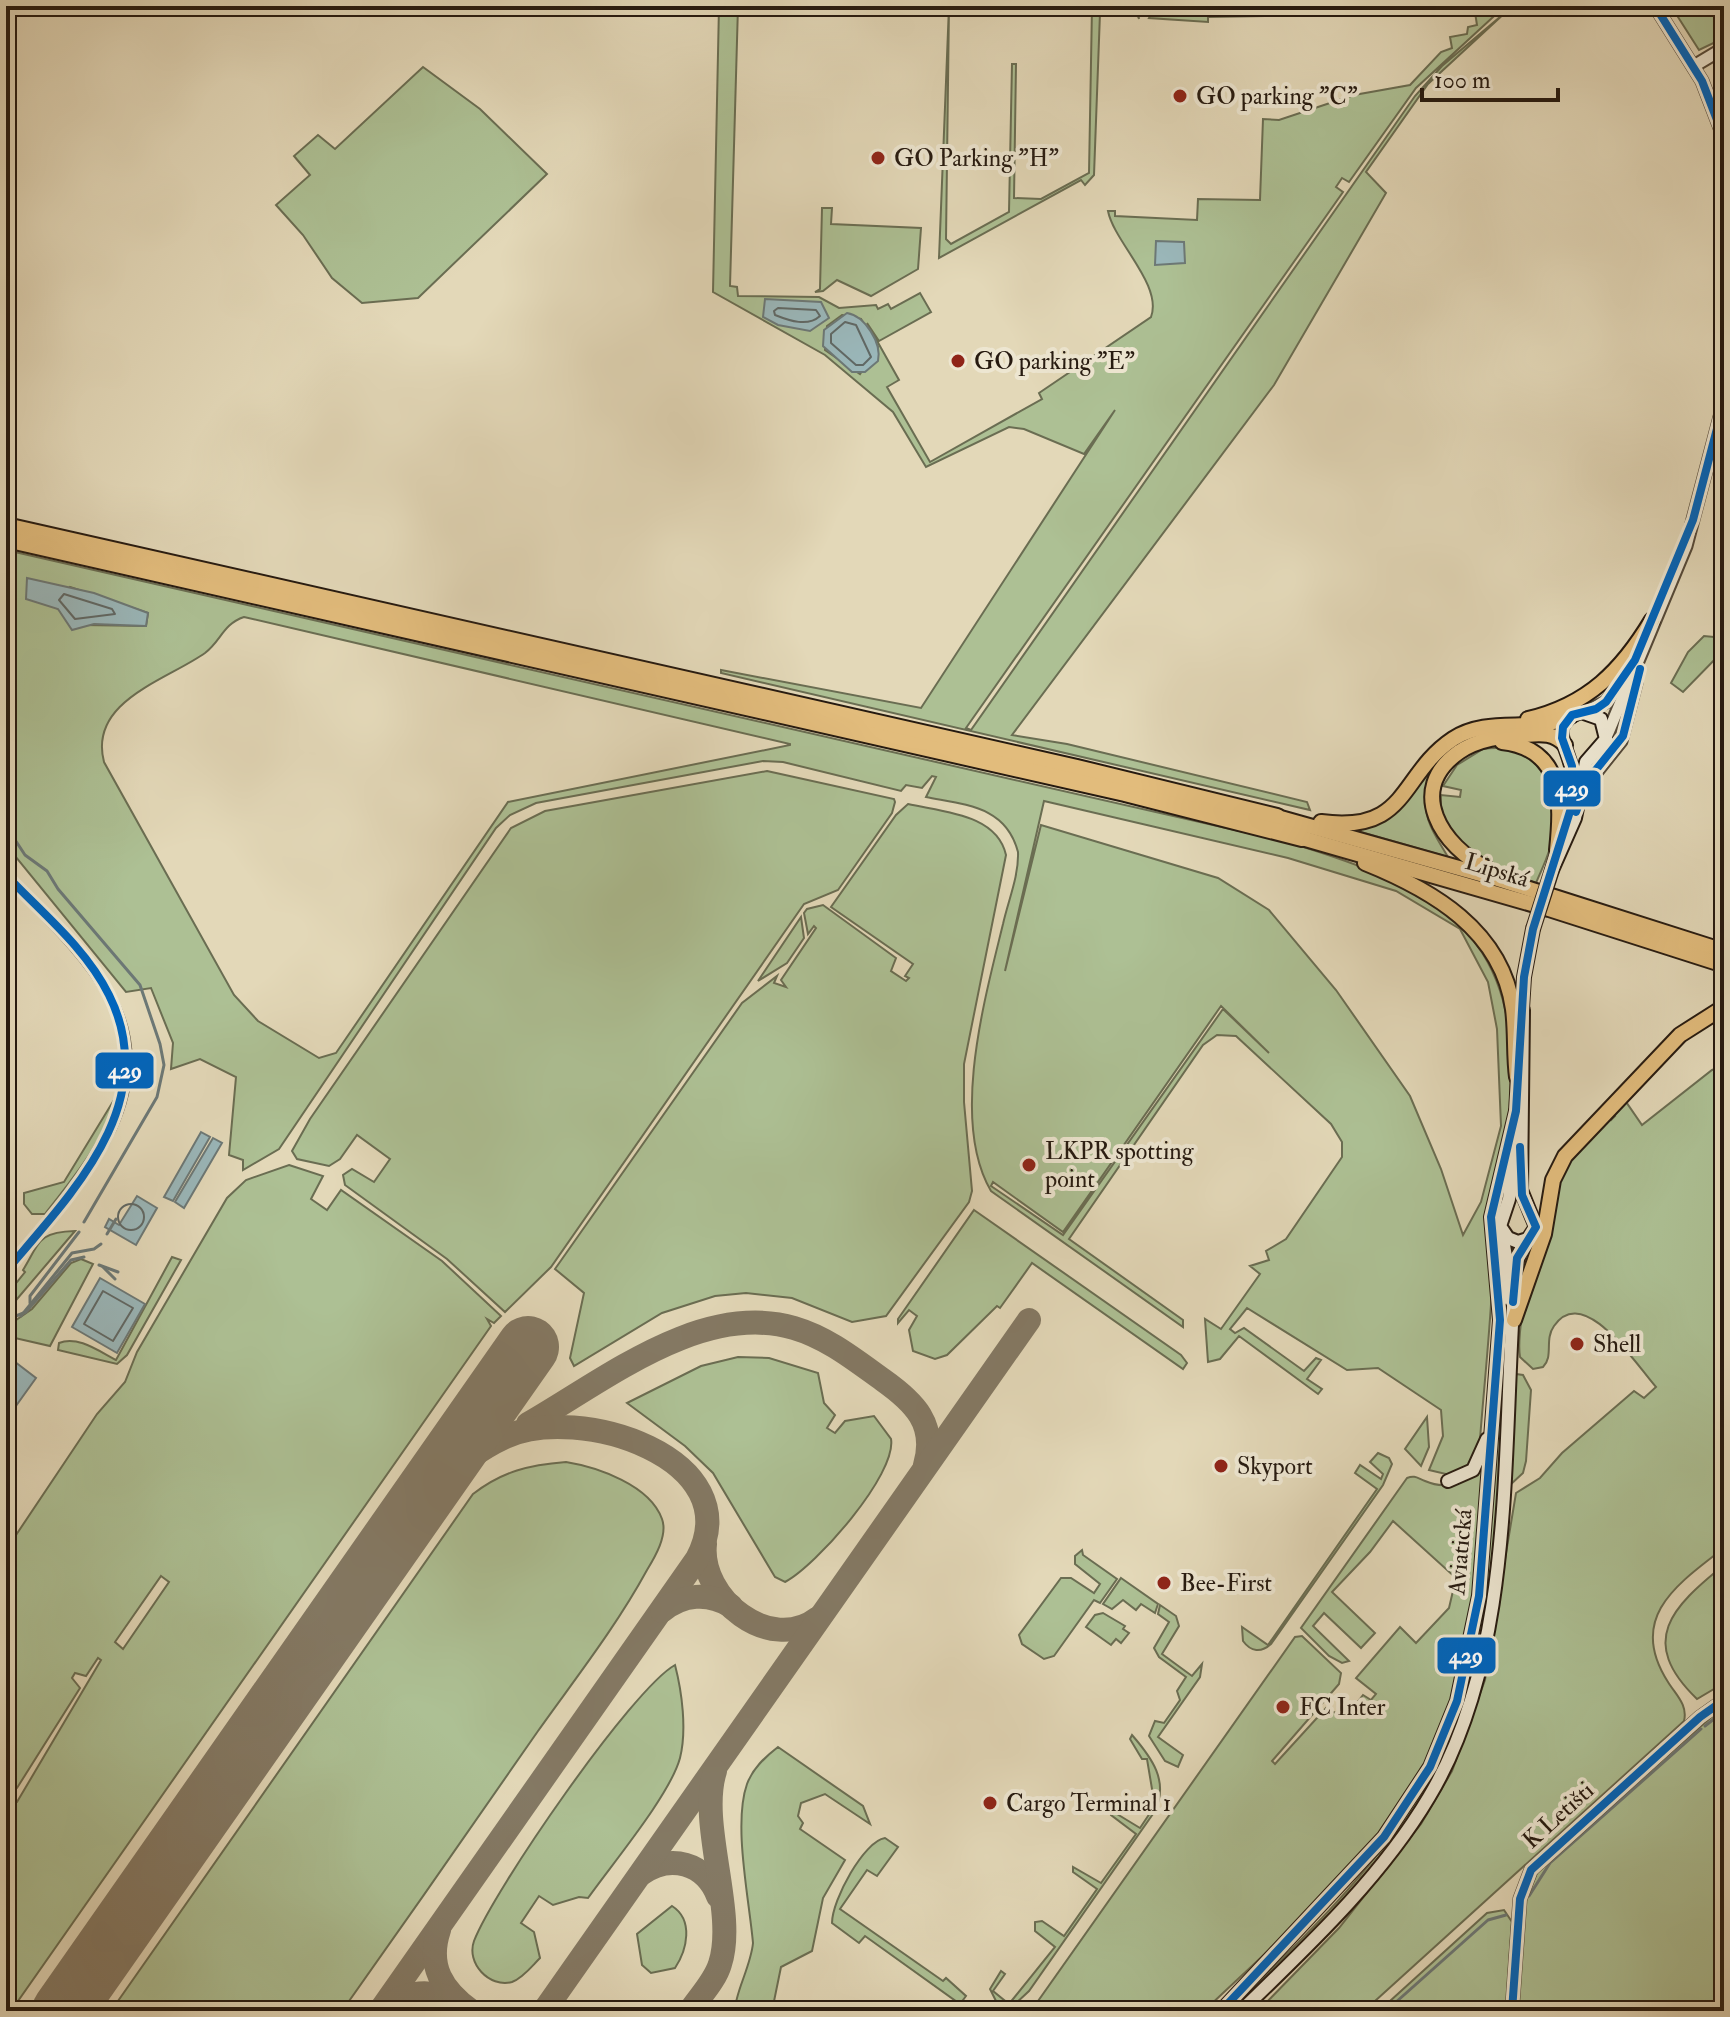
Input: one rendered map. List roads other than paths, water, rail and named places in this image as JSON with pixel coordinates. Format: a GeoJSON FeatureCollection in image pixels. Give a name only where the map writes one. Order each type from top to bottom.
{"type":"FeatureCollection","features":[{"type":"Feature","properties":{"kind":"highway"},"geometry":{"type":"LineString","coordinates":[[6,526],[1077,768],[1277,817],[1332,824],[1369,819],[1401,800],[1448,743],[1471,730],[1554,711],[1600,685],[1625,663],[1652,620]]}},
{"type":"Feature","properties":{"kind":"highway"},"geometry":{"type":"LineString","coordinates":[[6,539],[1125,793],[1302,838],[1418,887],[1446,903],[1471,926],[1491,954],[1511,998],[1517,1077]]}},
{"type":"Feature","properties":{"kind":"highway"},"geometry":{"type":"LineString","coordinates":[[1505,724],[1551,724],[1579,713]]}},
{"type":"Feature","properties":{"kind":"highway"},"geometry":{"type":"LineString","coordinates":[[1532,889],[1467,858],[1448,841],[1437,824],[1433,802],[1439,776],[1453,757],[1474,744],[1506,736],[1553,736],[1566,747]]}},
{"type":"Feature","properties":{"kind":"highway"},"geometry":{"type":"LineString","coordinates":[[1474,744],[1510,743],[1529,751],[1545,763],[1560,798],[1557,850]]}},
{"type":"Feature","properties":{"kind":"highway","name":"Lipská"},"geometry":{"type":"LineString","coordinates":[[1277,817],[1532,889],[1724,951]]}},
{"type":"Feature","properties":{"kind":"highway","name":"Lipská"},"geometry":{"type":"LineString","coordinates":[[1302,838],[1549,909],[1724,965]]}},
{"type":"Feature","properties":{"kind":"highway"},"geometry":{"type":"LineString","coordinates":[[1507,1320],[1544,1234],[1556,1172],[1565,1156],[1680,1035],[1724,1007]]}},
{"type":"Feature","properties":{"kind":"highway"},"geometry":{"type":"LineString","coordinates":[[1534,1231],[1540,1191],[1552,1164],[1584,1128],[1608,1111]]}},
{"type":"Feature","properties":{"kind":"main road"},"geometry":{"type":"LineString","coordinates":[[1507,1320],[1506,1257],[1501,1230],[1509,1199],[1523,1010],[1533,929],[1573,798],[1572,766],[1563,727],[1579,713],[1604,723],[1604,744],[1586,762],[1581,795],[1569,833],[1552,870]]}},
{"type":"Feature","properties":{"kind":"main road"},"geometry":{"type":"LineString","coordinates":[[1566,747],[1578,755],[1593,754]]}},
{"type":"Feature","properties":{"kind":"main road"},"geometry":{"type":"LineString","coordinates":[[1501,1230],[1512,1241],[1523,1241],[1534,1231],[1521,1190],[1523,1010]]}},
{"type":"Feature","properties":{"kind":"main road","name":"Aviatická"},"geometry":{"type":"LineString","coordinates":[[1241,2011],[1372,1874],[1421,1810],[1449,1761],[1473,1699],[1493,1601],[1507,1320],[1490,1226],[1516,1111]]}},
{"type":"Feature","properties":{"kind":"main road"},"geometry":{"type":"LineString","coordinates":[[1504,1213],[1513,1207],[1529,1210]]}},
{"type":"Feature","properties":{"kind":"main road","name":"Aviatická"},"geometry":{"type":"LineString","coordinates":[[1221,2011],[1384,1837],[1418,1788],[1440,1745],[1464,1678],[1476,1620],[1492,1425],[1507,1320],[1516,1264],[1521,1249],[1534,1231]]}},
{"type":"Feature","properties":{"kind":"main road"},"geometry":{"type":"LineString","coordinates":[[1448,1481],[1461,1478],[1476,1466],[1492,1425]]}},
{"type":"Feature","properties":{"kind":"main road"},"geometry":{"type":"LineString","coordinates":[[1252,2011],[1289,1974],[1314,1937]]}},
{"type":"Feature","properties":{"kind":"street"},"geometry":{"type":"LineString","coordinates":[[247,6],[262,6]]}},
{"type":"Feature","properties":{"kind":"street"},"geometry":{"type":"LineString","coordinates":[[1655,6],[1694,66],[1724,138]]}},
{"type":"Feature","properties":{"kind":"street"},"geometry":{"type":"LineString","coordinates":[[1694,66],[1724,48]]}},
{"type":"Feature","properties":{"kind":"street"},"geometry":{"type":"LineString","coordinates":[[1604,744],[1645,651],[1693,520],[1724,402]]}},
{"type":"Feature","properties":{"kind":"street"},"geometry":{"type":"LineString","coordinates":[[1579,713],[1602,706],[1618,688],[1652,620],[1693,520]]}},
{"type":"Feature","properties":{"kind":"street"},"geometry":{"type":"LineString","coordinates":[[1581,795],[1623,736],[1645,651]]}},
{"type":"Feature","properties":{"kind":"street"},"geometry":{"type":"LineString","coordinates":[[6,875],[84,960],[105,988],[121,1023],[127,1063],[118,1117],[100,1151],[6,1271]]}},
{"type":"Feature","properties":{"kind":"street","name":"K Letišti"},"geometry":{"type":"LineString","coordinates":[[1512,2011],[1520,1899],[1531,1870],[1700,1717],[1724,1700]]}},
{"type":"Feature","properties":{"kind":"water"},"geometry":{"type":"Polygon","coordinates":[[[1156,241],[1184,242],[1185,263],[1155,265],[1156,241]]]}},
{"type":"Feature","properties":{"kind":"water"},"geometry":{"type":"Polygon","coordinates":[[[765,299],[821,302],[829,318],[810,331],[778,325],[763,317],[765,299]]]}},
{"type":"Feature","properties":{"kind":"water"},"geometry":{"type":"Polygon","coordinates":[[[847,313],[860,319],[875,339],[878,361],[865,372],[852,372],[823,346],[824,330],[847,313]]]}},
{"type":"Feature","properties":{"kind":"water"},"geometry":{"type":"Polygon","coordinates":[[[27,578],[94,593],[148,613],[146,626],[94,624],[72,630],[58,609],[26,599],[27,578]]]}},
{"type":"Feature","properties":{"kind":"water"},"geometry":{"type":"Polygon","coordinates":[[[201,1132],[210,1137],[173,1201],[164,1197],[201,1132]]]}},
{"type":"Feature","properties":{"kind":"water"},"geometry":{"type":"Polygon","coordinates":[[[213,1138],[222,1143],[184,1208],[175,1202],[213,1138]]]}},
{"type":"Feature","properties":{"kind":"water"},"geometry":{"type":"Polygon","coordinates":[[[137,1196],[157,1208],[136,1245],[105,1227],[109,1219],[119,1225],[137,1196]]]}},
{"type":"Feature","properties":{"kind":"water"},"geometry":{"type":"Polygon","coordinates":[[[100,1278],[145,1304],[117,1353],[72,1327],[100,1278]]]}},
{"type":"Feature","properties":{"kind":"water"},"geometry":{"type":"Polygon","coordinates":[[[6,1355],[36,1378],[8,1417],[6,1416],[6,1355]]]}},
{"type":"Feature","properties":{"kind":"waterway"},"geometry":{"type":"LineString","coordinates":[[6,826],[25,855],[47,871],[58,889],[140,985],[160,1044],[164,1065],[157,1097],[84,1222]]}},
{"type":"Feature","properties":{"kind":"waterway"},"geometry":{"type":"LineString","coordinates":[[107,1234],[116,1219]]}},
{"type":"Feature","properties":{"kind":"waterway"},"geometry":{"type":"LineString","coordinates":[[30,1303],[30,1296],[79,1232]]}},
{"type":"Feature","properties":{"kind":"waterway"},"geometry":{"type":"LineString","coordinates":[[21,1316],[72,1253],[94,1249],[101,1244]]}},
{"type":"Feature","properties":{"kind":"waterway"},"geometry":{"type":"LineString","coordinates":[[6,1320],[26,1312],[71,1260],[84,1257]]}},
{"type":"Feature","properties":{"kind":"waterway"},"geometry":{"type":"LineString","coordinates":[[99,1265],[118,1272]]}},
{"type":"Feature","properties":{"kind":"waterway"},"geometry":{"type":"LineString","coordinates":[[103,1267],[115,1279]]}},
{"type":"Feature","properties":{"kind":"waterway"},"geometry":{"type":"LineString","coordinates":[[6,1427],[13,1410]]}},
{"type":"Feature","properties":{"kind":"waterway"},"geometry":{"type":"LineString","coordinates":[[1705,1726],[1724,1711]]}},
{"type":"Feature","properties":{"kind":"waterway"},"geometry":{"type":"LineString","coordinates":[[1529,1896],[1550,1863],[1701,1729]]}},
{"type":"Feature","properties":{"kind":"waterway"},"geometry":{"type":"LineString","coordinates":[[1386,2011],[1488,1920],[1506,1915]]}},
{"type":"Feature","properties":{"kind":"place","name":"GO parking \"C\""},"geometry":{"type":"Point","coordinates":[1180,96]}},
{"type":"Feature","properties":{"kind":"place","name":"GO Parking \"H\""},"geometry":{"type":"Point","coordinates":[878,158]}},
{"type":"Feature","properties":{"kind":"place","name":"GO parking \"E\""},"geometry":{"type":"Point","coordinates":[958,361]}},
{"type":"Feature","properties":{"kind":"place","name":"LKPR spotting point"},"geometry":{"type":"Point","coordinates":[1029,1165]}},
{"type":"Feature","properties":{"kind":"place","name":"Shell"},"geometry":{"type":"Point","coordinates":[1577,1344]}},
{"type":"Feature","properties":{"kind":"place","name":"Skyport"},"geometry":{"type":"Point","coordinates":[1221,1466]}},
{"type":"Feature","properties":{"kind":"place","name":"Bee-First"},"geometry":{"type":"Point","coordinates":[1164,1583]}},
{"type":"Feature","properties":{"kind":"place","name":"FC Inter"},"geometry":{"type":"Point","coordinates":[1283,1707]}},
{"type":"Feature","properties":{"kind":"place","name":"Cargo Terminal 1"},"geometry":{"type":"Point","coordinates":[990,1803]}}]}
